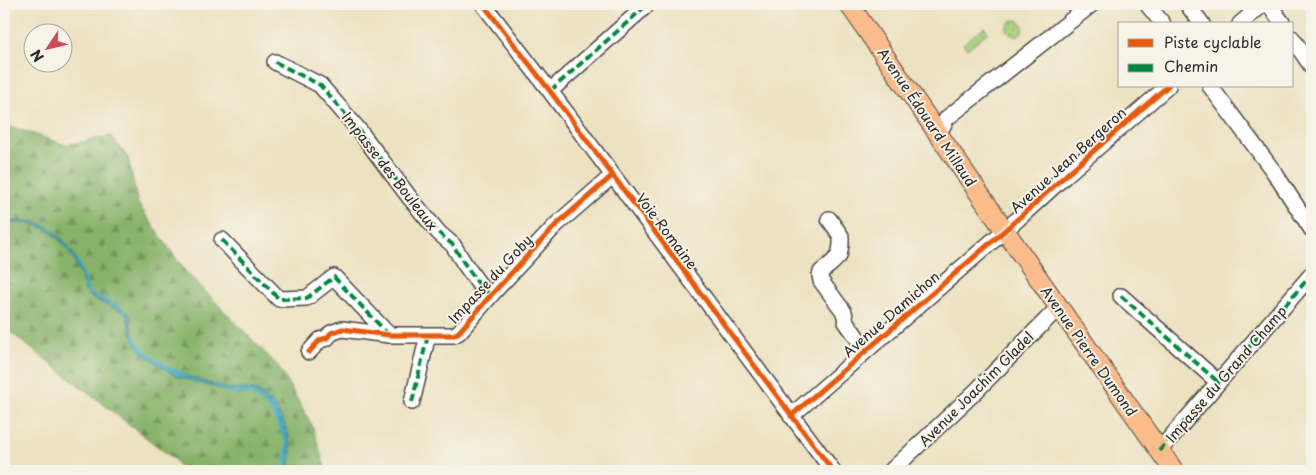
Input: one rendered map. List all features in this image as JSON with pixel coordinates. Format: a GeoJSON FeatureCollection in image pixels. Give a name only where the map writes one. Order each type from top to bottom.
{"type":"FeatureCollection","features":[{"type":"Feature","properties":{"kind":"main road","name":"Avenue Édouard Millaud"},"geometry":{"type":"LineString","coordinates":[[849,4],[927,116],[943,126],[1005,230]]}},
{"type":"Feature","properties":{"kind":"main road","name":"Avenue Pierre Dumond"},"geometry":{"type":"LineString","coordinates":[[1005,230],[1174,471]]}},
{"type":"Feature","properties":{"kind":"street","name":"Voie Romaine"},"geometry":{"type":"LineString","coordinates":[[484,4],[832,471]]}},
{"type":"Feature","properties":{"kind":"street"},"geometry":{"type":"LineString","coordinates":[[550,91],[648,4]]}},
{"type":"Feature","properties":{"kind":"street"},"geometry":{"type":"LineString","coordinates":[[943,126],[1092,4]]}},
{"type":"Feature","properties":{"kind":"street"},"geometry":{"type":"LineString","coordinates":[[1147,4],[1161,22]]}},
{"type":"Feature","properties":{"kind":"street"},"geometry":{"type":"LineString","coordinates":[[1188,4],[1201,22]]}},
{"type":"Feature","properties":{"kind":"street"},"geometry":{"type":"LineString","coordinates":[[1242,22],[1263,4]]}},
{"type":"Feature","properties":{"kind":"street"},"geometry":{"type":"LineString","coordinates":[[1269,4],[1282,22]]}},
{"type":"Feature","properties":{"kind":"street"},"geometry":{"type":"LineString","coordinates":[[1294,41],[1312,67]]}},
{"type":"Feature","properties":{"kind":"street","name":"Impasse des Bouleaux"},"geometry":{"type":"LineString","coordinates":[[275,62],[320,85],[358,129],[439,233],[453,245],[481,287],[491,295]]}},
{"type":"Feature","properties":{"kind":"street","name":"Avenue Jean Bergeron"},"geometry":{"type":"LineString","coordinates":[[1005,230],[1166,88]]}},
{"type":"Feature","properties":{"kind":"street"},"geometry":{"type":"LineString","coordinates":[[1211,88],[1274,172],[1312,230]]}},
{"type":"Feature","properties":{"kind":"street","name":"Impasse du Goby"},"geometry":{"type":"LineString","coordinates":[[309,352],[320,340],[327,338],[331,332],[342,329],[389,335],[454,335],[459,332],[556,225],[612,176]]}},
{"type":"Feature","properties":{"kind":"street"},"geometry":{"type":"LineString","coordinates":[[829,219],[841,236],[841,245],[839,256],[821,272],[821,281],[844,312],[846,322],[866,350]]}},
{"type":"Feature","properties":{"kind":"street","name":"Avenue Damichon"},"geometry":{"type":"LineString","coordinates":[[791,416],[1005,230]]}},
{"type":"Feature","properties":{"kind":"street"},"geometry":{"type":"LineString","coordinates":[[222,240],[279,299],[307,298],[334,277],[389,335]]}},
{"type":"Feature","properties":{"kind":"street","name":"Impasse du Grand Champ"},"geometry":{"type":"LineString","coordinates":[[1159,451],[1312,274]]}},
{"type":"Feature","properties":{"kind":"street"},"geometry":{"type":"LineString","coordinates":[[1121,296],[1215,386]]}},
{"type":"Feature","properties":{"kind":"street","name":"Avenue Joachim Gladel"},"geometry":{"type":"LineString","coordinates":[[892,471],[974,393],[1059,307]]}},
{"type":"Feature","properties":{"kind":"street"},"geometry":{"type":"LineString","coordinates":[[412,402],[428,335]]}},
{"type":"Feature","properties":{"kind":"green space"},"geometry":{"type":"Polygon","coordinates":[[[1012,20],[1018,20],[1023,25],[1021,34],[1012,36],[1007,31],[1007,25],[1012,20]]]}},
{"type":"Feature","properties":{"kind":"green space"},"geometry":{"type":"Polygon","coordinates":[[[984,27],[988,32],[967,49],[963,44],[984,27]]]}},
{"type":"Feature","properties":{"kind":"green space"},"geometry":{"type":"Polygon","coordinates":[[[4,122],[9,126],[66,145],[111,136],[128,158],[138,204],[185,271],[278,366],[312,425],[326,471],[182,471],[175,460],[4,327],[4,122]]]}},
{"type":"Feature","properties":{"kind":"water"},"geometry":{"type":"Polygon","coordinates":[[[4,221],[34,222],[42,224],[57,233],[74,255],[88,293],[95,298],[126,311],[130,316],[135,338],[141,348],[151,357],[194,378],[235,389],[253,390],[267,398],[278,411],[287,431],[291,445],[290,471],[287,471],[286,466],[288,450],[281,426],[266,401],[256,394],[234,393],[178,377],[163,368],[142,352],[134,341],[125,313],[89,296],[85,291],[73,258],[51,232],[31,224],[4,224],[4,221]]]}},
{"type":"Feature","properties":{"kind":"waterway"},"geometry":{"type":"LineString","coordinates":[[78,262],[88,293],[117,306]]}},
{"type":"Feature","properties":{"kind":"waterway"},"geometry":{"type":"LineString","coordinates":[[134,336],[148,354],[162,364],[183,374]]}},
{"type":"Feature","properties":{"kind":"waterway"},"geometry":{"type":"LineString","coordinates":[[226,391],[253,394],[272,411],[287,442],[286,471]]}},
{"type":"Feature","properties":{"kind":"marked path"},"geometry":{"type":"LineString","coordinates":[[550,91],[648,4]]}},
{"type":"Feature","properties":{"kind":"marked path"},"geometry":{"type":"LineString","coordinates":[[275,62],[320,85],[358,129],[439,233],[453,245],[481,287],[491,295]]}},
{"type":"Feature","properties":{"kind":"marked path"},"geometry":{"type":"LineString","coordinates":[[222,240],[279,299],[307,298],[334,277],[388,334]]}},
{"type":"Feature","properties":{"kind":"marked path"},"geometry":{"type":"LineString","coordinates":[[1159,451],[1312,274]]}},
{"type":"Feature","properties":{"kind":"marked path"},"geometry":{"type":"LineString","coordinates":[[1121,296],[1218,382]]}},
{"type":"Feature","properties":{"kind":"marked path"},"geometry":{"type":"LineString","coordinates":[[412,402],[428,335]]}},
{"type":"Feature","properties":{"kind":"cycle path"},"geometry":{"type":"LineString","coordinates":[[483,4],[833,471]]}},
{"type":"Feature","properties":{"kind":"cycle path"},"geometry":{"type":"LineString","coordinates":[[791,416],[1166,88]]}},
{"type":"Feature","properties":{"kind":"cycle path"},"geometry":{"type":"LineString","coordinates":[[309,352],[320,340],[342,329],[389,335],[454,335],[459,332],[556,225],[612,176]]}}]}
